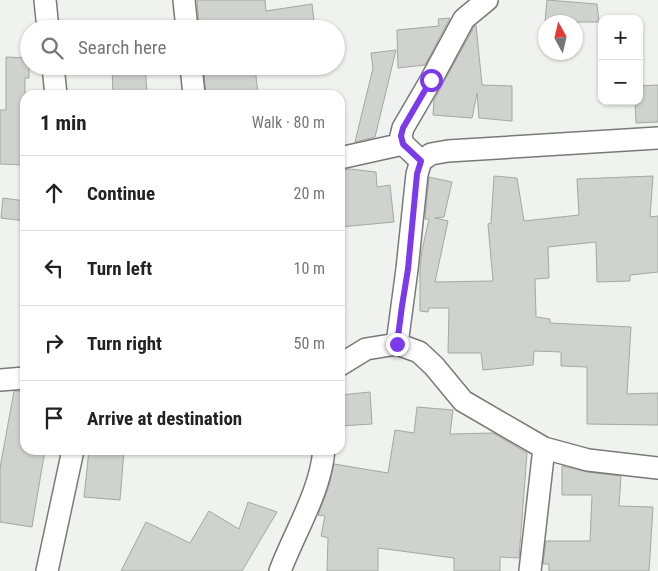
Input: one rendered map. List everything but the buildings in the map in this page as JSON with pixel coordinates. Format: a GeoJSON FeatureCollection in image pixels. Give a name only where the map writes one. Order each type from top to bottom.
{"type":"FeatureCollection","features":[{"type":"Feature","properties":{"kind":"street"},"geometry":{"type":"LineString","coordinates":[[45,0],[47,20]]}},
{"type":"Feature","properties":{"kind":"street"},"geometry":{"type":"LineString","coordinates":[[184,0],[186,20]]}},
{"type":"Feature","properties":{"kind":"street"},"geometry":{"type":"LineString","coordinates":[[421,161],[403,144],[401,136],[403,128],[464,19],[487,0]]}},
{"type":"Feature","properties":{"kind":"street"},"geometry":{"type":"LineString","coordinates":[[54,75],[55,90]]}},
{"type":"Feature","properties":{"kind":"street"},"geometry":{"type":"LineString","coordinates":[[192,75],[193,90]]}},
{"type":"Feature","properties":{"kind":"street"},"geometry":{"type":"LineString","coordinates":[[397,344],[408,269],[417,174],[421,161],[430,154],[448,151],[658,138]]}},
{"type":"Feature","properties":{"kind":"street"},"geometry":{"type":"LineString","coordinates":[[345,157],[403,144]]}},
{"type":"Feature","properties":{"kind":"street"},"geometry":{"type":"LineString","coordinates":[[345,362],[366,349],[397,344],[419,352],[434,366],[463,401],[544,448],[588,460],[658,468]]}},
{"type":"Feature","properties":{"kind":"street"},"geometry":{"type":"LineString","coordinates":[[0,380],[20,378]]}},
{"type":"Feature","properties":{"kind":"street"},"geometry":{"type":"LineString","coordinates":[[530,571],[544,448]]}},
{"type":"Feature","properties":{"kind":"street"},"geometry":{"type":"LineString","coordinates":[[47,571],[72,455]]}},
{"type":"Feature","properties":{"kind":"street"},"geometry":{"type":"LineString","coordinates":[[280,571],[312,500],[323,455]]}},
{"type":"Feature","properties":{"kind":"route"},"geometry":{"type":"LineString","coordinates":[[397,344],[408,269],[417,174],[421,161],[403,144],[401,136],[403,128],[431,80]]}}]}
